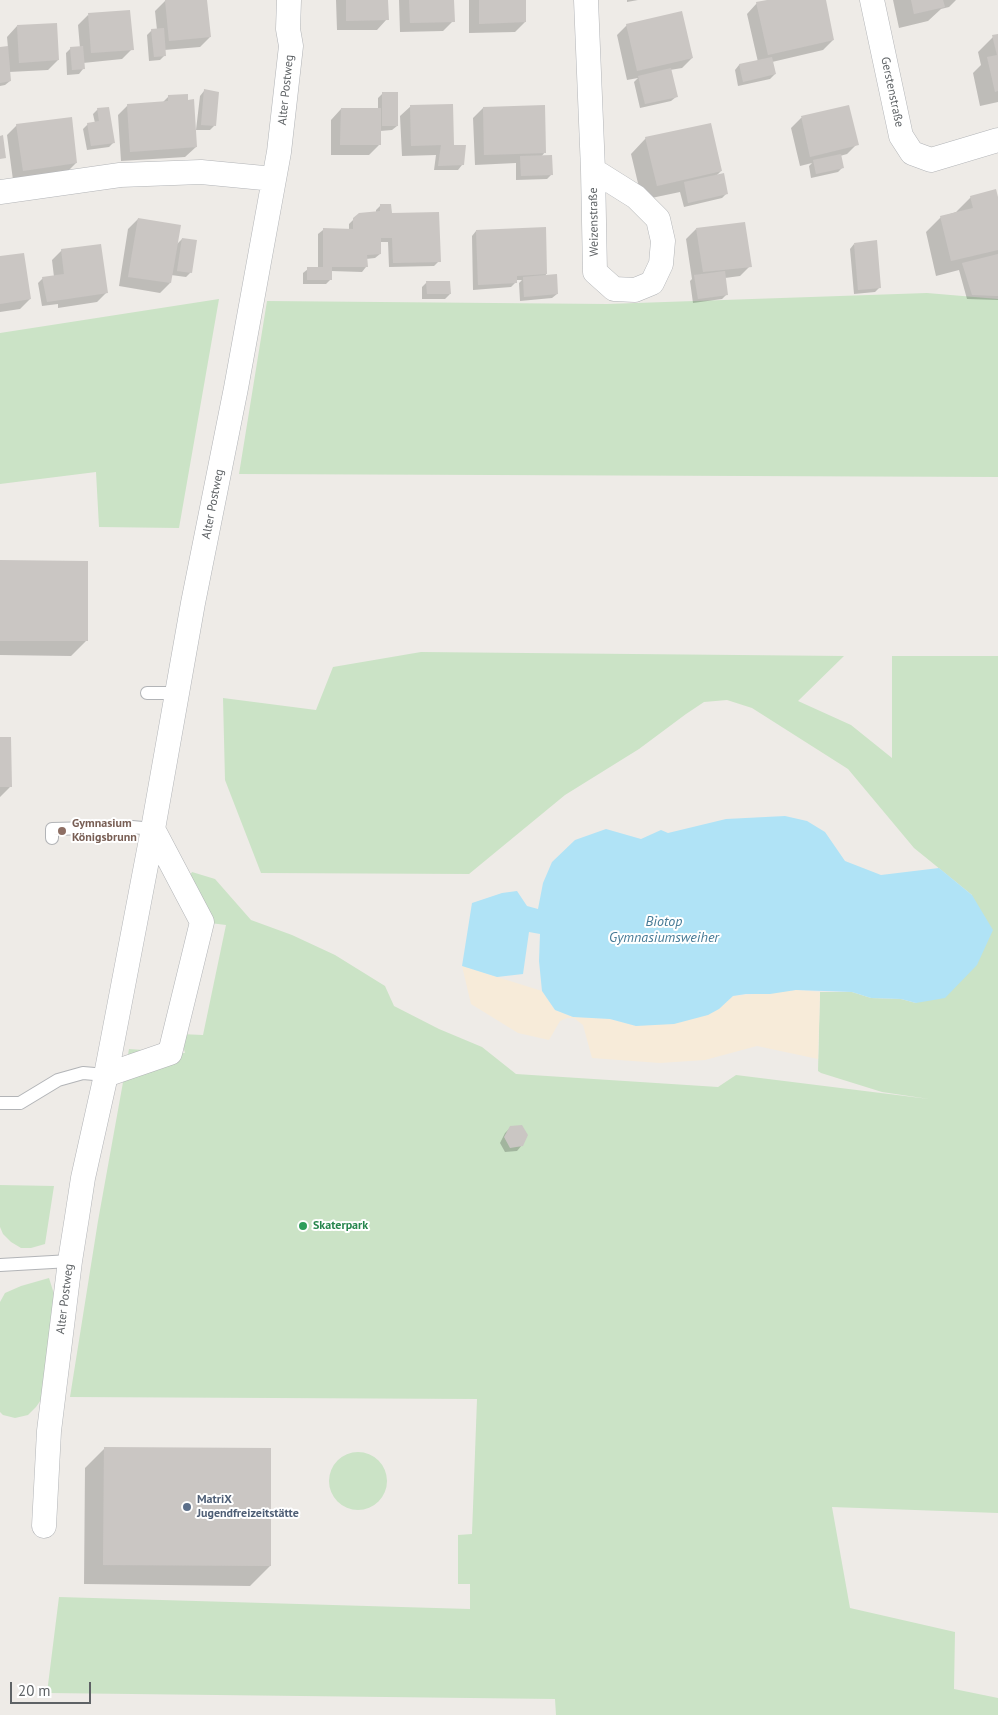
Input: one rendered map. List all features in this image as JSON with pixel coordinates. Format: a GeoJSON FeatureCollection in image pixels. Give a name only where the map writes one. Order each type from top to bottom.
{"type":"FeatureCollection","features":[{"type":"Feature","properties":{"kind":"street","name":"Alter Postweg"},"geometry":{"type":"LineString","coordinates":[[44,1526],[49,1431],[70,1261],[83,1178],[106,1075],[153,829],[176,693],[238,379],[279,152],[291,46],[288,28],[289,0]]}},
{"type":"Feature","properties":{"kind":"street","name":"Weizenstraße"},"geometry":{"type":"LineString","coordinates":[[586,0],[593,170],[594,272],[614,289],[635,290],[652,283],[661,264],[662,241],[658,219],[636,197],[593,170]]}},
{"type":"Feature","properties":{"kind":"street","name":"Gerstenstraße"},"geometry":{"type":"LineString","coordinates":[[872,0],[901,136],[912,153],[931,160],[998,140]]}},
{"type":"Feature","properties":{"kind":"street"},"geometry":{"type":"LineString","coordinates":[[0,192],[120,175],[201,172],[274,179]]}},
{"type":"Feature","properties":{"kind":"street"},"geometry":{"type":"LineString","coordinates":[[106,1075],[170,1053],[202,922],[153,829]]}},
{"type":"Feature","properties":{"kind":"lane"},"geometry":{"type":"LineString","coordinates":[[147,693],[176,693]]}},
{"type":"Feature","properties":{"kind":"lane"},"geometry":{"type":"LineString","coordinates":[[52,838],[52,829],[132,827],[153,829]]}},
{"type":"Feature","properties":{"kind":"lane"},"geometry":{"type":"LineString","coordinates":[[0,1104],[20,1103],[58,1080],[83,1073],[106,1075]]}},
{"type":"Feature","properties":{"kind":"lane"},"geometry":{"type":"LineString","coordinates":[[0,1265],[70,1261]]}},
{"type":"Feature","properties":{"kind":"green space"},"geometry":{"type":"Polygon","coordinates":[[[927,293],[998,299],[998,477],[239,474],[267,301],[607,304],[927,293]]]}},
{"type":"Feature","properties":{"kind":"green space"},"geometry":{"type":"Polygon","coordinates":[[[219,299],[179,528],[99,527],[96,472],[0,484],[0,333],[219,299]]]}},
{"type":"Feature","properties":{"kind":"green space"},"geometry":{"type":"Polygon","coordinates":[[[421,652],[844,656],[798,701],[851,725],[892,758],[892,656],[998,656],[998,1513],[832,1507],[850,1608],[955,1632],[954,1689],[998,1698],[998,1715],[556,1715],[555,1699],[47,1693],[59,1597],[470,1609],[470,1584],[458,1584],[458,1535],[472,1534],[477,1399],[70,1397],[98,1221],[129,1049],[185,1053],[180,1034],[203,1035],[226,925],[202,922],[183,887],[192,872],[215,879],[251,920],[292,935],[335,955],[385,986],[394,1006],[439,1029],[482,1047],[516,1074],[718,1087],[736,1075],[929,1099],[882,1092],[818,1071],[820,992],[852,992],[871,998],[901,999],[916,1003],[972,895],[914,848],[848,769],[752,708],[727,700],[704,702],[639,749],[565,795],[469,874],[261,873],[225,780],[223,698],[316,710],[333,667],[421,652]]]}},
{"type":"Feature","properties":{"kind":"green space"},"geometry":{"type":"Polygon","coordinates":[[[0,1185],[54,1186],[45,1244],[31,1248],[21,1248],[3,1234],[0,1227],[0,1185]]]}},
{"type":"Feature","properties":{"kind":"green space"},"geometry":{"type":"Polygon","coordinates":[[[49,1278],[54,1294],[43,1397],[28,1415],[15,1418],[3,1415],[0,1412],[0,1302],[5,1293],[49,1278]]]}},
{"type":"Feature","properties":{"kind":"green space"},"geometry":{"type":"Polygon","coordinates":[[[358,1452],[374,1457],[382,1465],[387,1481],[382,1497],[374,1505],[358,1510],[342,1505],[334,1497],[329,1481],[334,1465],[342,1457],[358,1452]]]}},
{"type":"Feature","properties":{"kind":"sand"},"geometry":{"type":"Polygon","coordinates":[[[462,966],[542,991],[555,1010],[573,1017],[610,1019],[636,1026],[719,1009],[733,996],[796,990],[820,992],[818,1059],[757,1046],[705,1060],[660,1063],[592,1058],[583,1025],[574,1018],[560,1021],[549,1040],[518,1033],[471,1004],[462,966]]]}},
{"type":"Feature","properties":{"kind":"water","name":"Biotop Gymnasiumsweiher"},"geometry":{"type":"Polygon","coordinates":[[[785,816],[807,821],[825,832],[845,861],[881,875],[939,868],[972,895],[993,930],[977,965],[945,998],[916,1003],[901,999],[871,998],[852,992],[796,990],[770,994],[746,994],[733,996],[719,1009],[708,1015],[674,1024],[636,1026],[610,1019],[573,1017],[555,1010],[542,991],[539,961],[540,934],[529,932],[523,974],[497,977],[462,966],[472,903],[502,893],[517,891],[527,906],[538,909],[543,883],[552,862],[575,840],[606,829],[641,839],[661,830],[668,833],[726,819],[785,816]]]}},
{"type":"Feature","properties":{"kind":"building"},"geometry":{"type":"Polygon","coordinates":[[[165,0],[207,0],[211,37],[169,41],[165,0]]]}},
{"type":"Feature","properties":{"kind":"building"},"geometry":{"type":"Polygon","coordinates":[[[346,0],[388,0],[389,20],[346,21],[346,0]]]}},
{"type":"Feature","properties":{"kind":"building"},"geometry":{"type":"Polygon","coordinates":[[[409,0],[454,0],[455,22],[410,23],[409,0]]]}},
{"type":"Feature","properties":{"kind":"building"},"geometry":{"type":"Polygon","coordinates":[[[479,0],[526,0],[526,22],[479,24],[479,0]]]}},
{"type":"Feature","properties":{"kind":"building"},"geometry":{"type":"Polygon","coordinates":[[[767,0],[826,0],[834,40],[768,55],[756,2],[767,0]]]}},
{"type":"Feature","properties":{"kind":"building"},"geometry":{"type":"Polygon","coordinates":[[[911,0],[943,0],[945,7],[914,14],[911,0]]]}},
{"type":"Feature","properties":{"kind":"building"},"geometry":{"type":"Polygon","coordinates":[[[130,10],[134,50],[91,53],[88,13],[130,10]]]}},
{"type":"Feature","properties":{"kind":"building"},"geometry":{"type":"Polygon","coordinates":[[[682,11],[693,58],[637,71],[626,24],[682,11]]]}},
{"type":"Feature","properties":{"kind":"building"},"geometry":{"type":"Polygon","coordinates":[[[57,23],[59,60],[19,63],[17,25],[57,23]]]}},
{"type":"Feature","properties":{"kind":"building"},"geometry":{"type":"Polygon","coordinates":[[[164,28],[166,56],[154,57],[151,29],[164,28]]]}},
{"type":"Feature","properties":{"kind":"building"},"geometry":{"type":"Polygon","coordinates":[[[998,34],[998,91],[995,92],[987,57],[997,55],[992,35],[998,34]]]}},
{"type":"Feature","properties":{"kind":"building"},"geometry":{"type":"Polygon","coordinates":[[[8,46],[11,81],[0,83],[0,47],[8,46]]]}},
{"type":"Feature","properties":{"kind":"building"},"geometry":{"type":"Polygon","coordinates":[[[83,46],[85,69],[72,70],[70,47],[83,46]]]}},
{"type":"Feature","properties":{"kind":"building"},"geometry":{"type":"Polygon","coordinates":[[[772,57],[776,74],[743,82],[739,64],[772,57]]]}},
{"type":"Feature","properties":{"kind":"building"},"geometry":{"type":"Polygon","coordinates":[[[671,68],[678,97],[645,104],[638,76],[671,68]]]}},
{"type":"Feature","properties":{"kind":"building"},"geometry":{"type":"Polygon","coordinates":[[[204,89],[219,92],[216,126],[201,125],[204,89]]]}},
{"type":"Feature","properties":{"kind":"building"},"geometry":{"type":"Polygon","coordinates":[[[382,92],[398,92],[398,126],[382,126],[382,92]]]}},
{"type":"Feature","properties":{"kind":"building"},"geometry":{"type":"Polygon","coordinates":[[[188,94],[188,100],[194,99],[197,147],[130,152],[127,104],[168,101],[168,95],[188,94]]]}},
{"type":"Feature","properties":{"kind":"building"},"geometry":{"type":"Polygon","coordinates":[[[453,104],[454,145],[466,145],[464,165],[438,166],[441,145],[411,146],[410,105],[453,104]]]}},
{"type":"Feature","properties":{"kind":"building"},"geometry":{"type":"Polygon","coordinates":[[[545,105],[546,153],[484,155],[483,107],[545,105]]]}},
{"type":"Feature","properties":{"kind":"building"},"geometry":{"type":"Polygon","coordinates":[[[849,105],[859,145],[810,157],[801,116],[849,105]]]}},
{"type":"Feature","properties":{"kind":"building"},"geometry":{"type":"Polygon","coordinates":[[[109,107],[115,143],[91,146],[87,123],[99,121],[97,108],[109,107]]]}},
{"type":"Feature","properties":{"kind":"building"},"geometry":{"type":"Polygon","coordinates":[[[341,108],[381,108],[381,145],[340,145],[341,108]]]}},
{"type":"Feature","properties":{"kind":"building"},"geometry":{"type":"Polygon","coordinates":[[[72,117],[77,163],[23,171],[16,124],[72,117]]]}},
{"type":"Feature","properties":{"kind":"building"},"geometry":{"type":"Polygon","coordinates":[[[711,123],[722,171],[657,186],[645,137],[711,123]]]}},
{"type":"Feature","properties":{"kind":"building"},"geometry":{"type":"Polygon","coordinates":[[[3,135],[6,158],[0,159],[0,136],[3,135]]]}},
{"type":"Feature","properties":{"kind":"building"},"geometry":{"type":"Polygon","coordinates":[[[841,154],[844,168],[816,174],[813,160],[841,154]]]}},
{"type":"Feature","properties":{"kind":"building"},"geometry":{"type":"Polygon","coordinates":[[[552,155],[553,175],[521,176],[520,156],[552,155]]]}},
{"type":"Feature","properties":{"kind":"building"},"geometry":{"type":"Polygon","coordinates":[[[724,173],[728,194],[688,203],[684,182],[724,173]]]}},
{"type":"Feature","properties":{"kind":"building"},"geometry":{"type":"Polygon","coordinates":[[[996,189],[998,197],[998,250],[951,261],[940,216],[973,208],[970,196],[996,189]]]}},
{"type":"Feature","properties":{"kind":"building"},"geometry":{"type":"Polygon","coordinates":[[[380,204],[391,204],[392,213],[439,212],[441,262],[393,263],[392,238],[381,238],[381,254],[367,255],[368,267],[332,267],[332,280],[307,280],[307,267],[323,267],[323,228],[353,229],[353,218],[359,213],[380,211],[380,204]]]}},
{"type":"Feature","properties":{"kind":"building"},"geometry":{"type":"Polygon","coordinates":[[[138,218],[181,225],[171,283],[128,277],[138,218]]]}},
{"type":"Feature","properties":{"kind":"building"},"geometry":{"type":"Polygon","coordinates":[[[745,222],[752,267],[703,272],[696,228],[745,222]]]}},
{"type":"Feature","properties":{"kind":"building"},"geometry":{"type":"Polygon","coordinates":[[[546,227],[547,274],[517,276],[517,283],[478,285],[476,230],[546,227]]]}},
{"type":"Feature","properties":{"kind":"building"},"geometry":{"type":"Polygon","coordinates":[[[182,238],[197,240],[192,273],[177,271],[182,238]]]}},
{"type":"Feature","properties":{"kind":"building"},"geometry":{"type":"Polygon","coordinates":[[[877,240],[881,288],[858,290],[854,243],[877,240]]]}},
{"type":"Feature","properties":{"kind":"building"},"geometry":{"type":"Polygon","coordinates":[[[101,244],[108,293],[47,302],[42,277],[64,274],[61,249],[101,244]]]}},
{"type":"Feature","properties":{"kind":"building"},"geometry":{"type":"Polygon","coordinates":[[[24,253],[31,299],[0,304],[0,256],[24,253]]]}},
{"type":"Feature","properties":{"kind":"building"},"geometry":{"type":"Polygon","coordinates":[[[998,254],[998,296],[972,295],[962,263],[998,254]]]}},
{"type":"Feature","properties":{"kind":"building"},"geometry":{"type":"Polygon","coordinates":[[[725,271],[728,295],[698,299],[694,275],[725,271]]]}},
{"type":"Feature","properties":{"kind":"building"},"geometry":{"type":"Polygon","coordinates":[[[557,274],[558,294],[524,297],[523,277],[557,274]]]}},
{"type":"Feature","properties":{"kind":"building"},"geometry":{"type":"Polygon","coordinates":[[[426,281],[450,281],[451,294],[427,294],[426,281]]]}},
{"type":"Feature","properties":{"kind":"building"},"geometry":{"type":"Polygon","coordinates":[[[0,560],[88,561],[88,641],[0,641],[0,560]]]}},
{"type":"Feature","properties":{"kind":"building"},"geometry":{"type":"Polygon","coordinates":[[[0,737],[11,737],[12,787],[0,787],[0,737]]]}},
{"type":"Feature","properties":{"kind":"building"},"geometry":{"type":"Polygon","coordinates":[[[522,1125],[528,1135],[523,1146],[510,1148],[504,1137],[510,1126],[522,1125]]]}},
{"type":"Feature","properties":{"kind":"building","name":"MatriX Jugendfreizeitstätte"},"geometry":{"type":"Polygon","coordinates":[[[104,1447],[271,1448],[271,1566],[103,1565],[104,1447]]]}},
{"type":"Feature","properties":{"kind":"place","name":"Gymnasium Königsbrunn"},"geometry":{"type":"Point","coordinates":[62,831]}},
{"type":"Feature","properties":{"kind":"place","name":"Skaterpark"},"geometry":{"type":"Point","coordinates":[303,1226]}},
{"type":"Feature","properties":{"kind":"place","name":"MatriX Jugendfreizeitstätte"},"geometry":{"type":"Point","coordinates":[187,1507]}}]}
